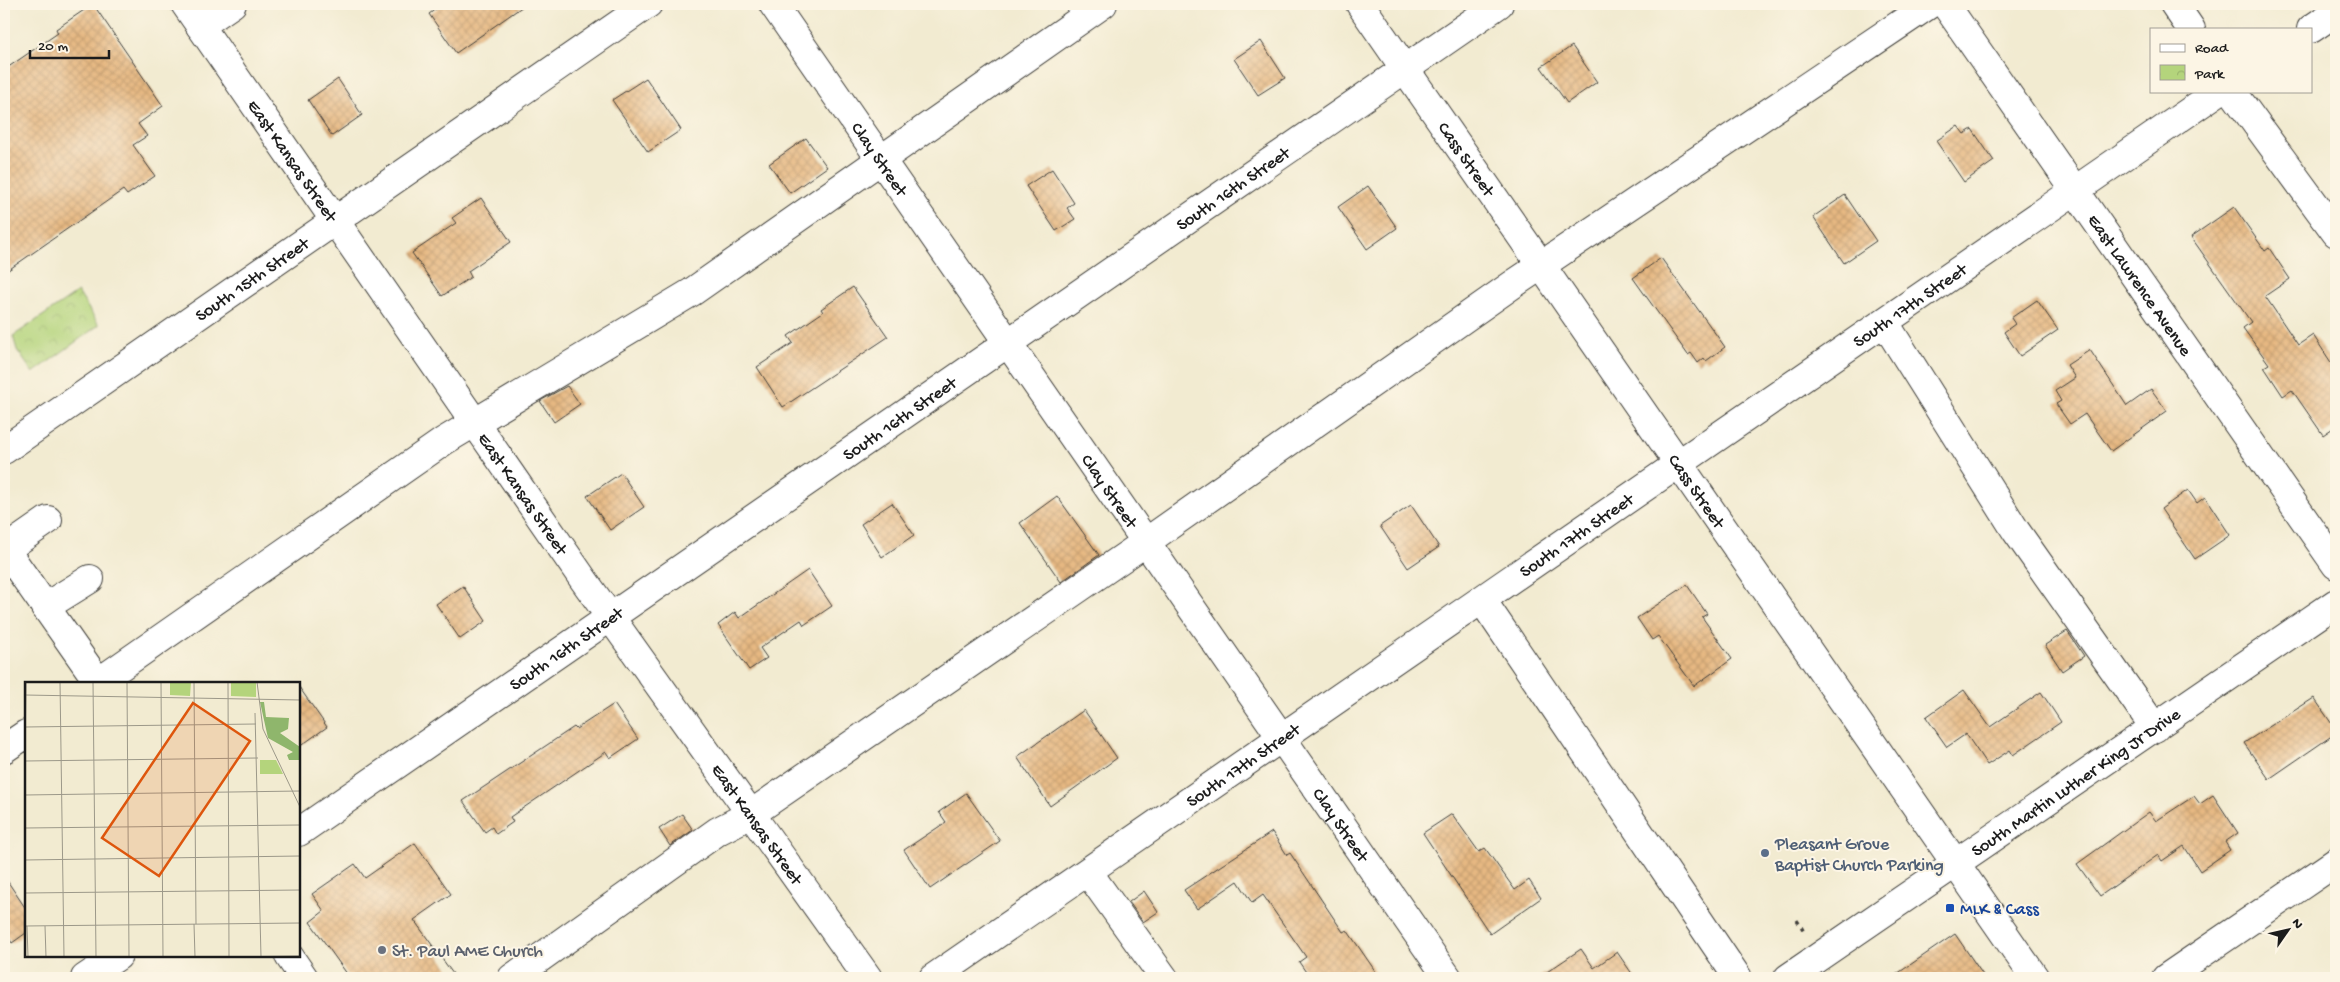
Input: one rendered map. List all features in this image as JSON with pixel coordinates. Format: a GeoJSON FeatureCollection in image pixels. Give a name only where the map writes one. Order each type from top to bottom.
{"type":"FeatureCollection","features":[{"type":"Feature","properties":{"kind":"street","name":"East Kansas Street"},"geometry":{"type":"LineString","coordinates":[[185,4],[609,616],[868,978]]}},
{"type":"Feature","properties":{"kind":"street"},"geometry":{"type":"LineString","coordinates":[[200,26],[232,4]]}},
{"type":"Feature","properties":{"kind":"street","name":"South 15th Street"},"geometry":{"type":"LineString","coordinates":[[4,450],[648,4]]}},
{"type":"Feature","properties":{"kind":"street","name":"Clay Street"},"geometry":{"type":"LineString","coordinates":[[773,4],[879,160],[1448,978]]}},
{"type":"Feature","properties":{"kind":"street"},"geometry":{"type":"LineString","coordinates":[[99,682],[444,440],[476,424],[692,292],[1103,4]]}},
{"type":"Feature","properties":{"kind":"street","name":"Cass Street"},"geometry":{"type":"LineString","coordinates":[[1360,4],[2035,978]]}},
{"type":"Feature","properties":{"kind":"street","name":"South 16th Street"},"geometry":{"type":"LineString","coordinates":[[300,831],[441,735],[609,616],[1499,4]]}},
{"type":"Feature","properties":{"kind":"street"},"geometry":{"type":"LineString","coordinates":[[512,978],[718,831],[751,814],[1542,266],[1930,4]]}},
{"type":"Feature","properties":{"kind":"street","name":"East Lawrence Avenue"},"geometry":{"type":"LineString","coordinates":[[1945,4],[2336,565]]}},
{"type":"Feature","properties":{"kind":"street"},"geometry":{"type":"LineString","coordinates":[[2174,4],[2190,28]]}},
{"type":"Feature","properties":{"kind":"street"},"geometry":{"type":"LineString","coordinates":[[2312,28],[2336,12]]}},
{"type":"Feature","properties":{"kind":"street","name":"South 17th Street"},"geometry":{"type":"LineString","coordinates":[[934,978],[2076,192],[2218,92]]}},
{"type":"Feature","properties":{"kind":"street"},"geometry":{"type":"LineString","coordinates":[[2233,92],[2336,233]]}},
{"type":"Feature","properties":{"kind":"street"},"geometry":{"type":"LineString","coordinates":[[1885,323],[2016,530],[2154,728]]}},
{"type":"Feature","properties":{"kind":"street"},"geometry":{"type":"LineString","coordinates":[[48,520],[4,549],[97,682]]}},
{"type":"Feature","properties":{"kind":"street"},"geometry":{"type":"LineString","coordinates":[[45,608],[90,579]]}},
{"type":"Feature","properties":{"kind":"street"},"geometry":{"type":"LineString","coordinates":[[1482,600],[1738,978]]}},
{"type":"Feature","properties":{"kind":"street","name":"South Martin Luther King Jr Drive"},"geometry":{"type":"LineString","coordinates":[[1788,978],[2336,603]]}},
{"type":"Feature","properties":{"kind":"street"},"geometry":{"type":"LineString","coordinates":[[4,750],[25,735]]}},
{"type":"Feature","properties":{"kind":"street"},"geometry":{"type":"LineString","coordinates":[[2166,978],[2336,862]]}},
{"type":"Feature","properties":{"kind":"street"},"geometry":{"type":"LineString","coordinates":[[1088,872],[1164,978]]}},
{"type":"Feature","properties":{"kind":"street"},"geometry":{"type":"LineString","coordinates":[[85,978],[116,957]]}},
{"type":"Feature","properties":{"kind":"street"},"geometry":{"type":"LineString","coordinates":[[290,957],[304,978]]}},
{"type":"Feature","properties":{"kind":"path"},"geometry":{"type":"LineString","coordinates":[[1797,920],[1806,933]]}},
{"type":"Feature","properties":{"kind":"green space"},"geometry":{"type":"Polygon","coordinates":[[[78,292],[99,325],[33,373],[17,350],[13,336],[78,292]]]}},
{"type":"Feature","properties":{"kind":"building"},"geometry":{"type":"Polygon","coordinates":[[[93,4],[163,106],[138,124],[147,136],[133,145],[155,176],[127,195],[123,190],[4,273],[4,70],[58,33],[56,29],[93,4]]]}},
{"type":"Feature","properties":{"kind":"building"},"geometry":{"type":"Polygon","coordinates":[[[443,4],[526,4],[456,53],[429,14],[443,4]]]}},
{"type":"Feature","properties":{"kind":"building"},"geometry":{"type":"Polygon","coordinates":[[[1261,41],[1285,78],[1258,95],[1234,59],[1261,41]]]}},
{"type":"Feature","properties":{"kind":"building"},"geometry":{"type":"Polygon","coordinates":[[[1572,46],[1597,82],[1567,103],[1541,67],[1572,46]]]}},
{"type":"Feature","properties":{"kind":"building"},"geometry":{"type":"Polygon","coordinates":[[[646,78],[681,130],[648,152],[612,100],[646,78]]]}},
{"type":"Feature","properties":{"kind":"building"},"geometry":{"type":"Polygon","coordinates":[[[338,79],[362,115],[332,136],[308,100],[338,79]]]}},
{"type":"Feature","properties":{"kind":"building"},"geometry":{"type":"Polygon","coordinates":[[[1958,126],[1964,134],[1972,129],[1994,161],[1964,182],[1936,141],[1958,126]]]}},
{"type":"Feature","properties":{"kind":"building"},"geometry":{"type":"Polygon","coordinates":[[[806,138],[827,167],[790,193],[769,164],[806,138]]]}},
{"type":"Feature","properties":{"kind":"building"},"geometry":{"type":"Polygon","coordinates":[[[1052,169],[1074,203],[1067,208],[1075,219],[1056,231],[1026,186],[1052,169]]]}},
{"type":"Feature","properties":{"kind":"building"},"geometry":{"type":"Polygon","coordinates":[[[1368,186],[1397,228],[1367,249],[1338,207],[1368,186]]]}},
{"type":"Feature","properties":{"kind":"building"},"geometry":{"type":"Polygon","coordinates":[[[1845,195],[1876,241],[1844,263],[1813,217],[1845,195]]]}},
{"type":"Feature","properties":{"kind":"building"},"geometry":{"type":"Polygon","coordinates":[[[481,198],[511,242],[468,271],[471,277],[442,296],[412,253],[456,223],[452,218],[481,198]]]}},
{"type":"Feature","properties":{"kind":"building"},"geometry":{"type":"Polygon","coordinates":[[[2234,207],[2265,251],[2269,248],[2290,279],[2265,296],[2298,345],[2313,335],[2336,370],[2336,426],[2323,435],[2292,390],[2283,396],[2264,367],[2269,364],[2243,328],[2251,322],[2191,237],[2234,207]]]}},
{"type":"Feature","properties":{"kind":"building"},"geometry":{"type":"Polygon","coordinates":[[[1661,258],[1725,347],[1706,361],[1704,358],[1698,363],[1691,353],[1688,355],[1633,278],[1661,258]]]}},
{"type":"Feature","properties":{"kind":"building"},"geometry":{"type":"Polygon","coordinates":[[[853,287],[888,337],[783,407],[757,367],[793,343],[788,336],[823,312],[821,309],[853,287]]]}},
{"type":"Feature","properties":{"kind":"building"},"geometry":{"type":"Polygon","coordinates":[[[2037,300],[2058,330],[2020,356],[2004,332],[2015,324],[2011,318],[2037,300]]]}},
{"type":"Feature","properties":{"kind":"building"},"geometry":{"type":"Polygon","coordinates":[[[2090,350],[2127,406],[2151,389],[2167,411],[2111,451],[2085,414],[2070,424],[2056,404],[2061,401],[2055,391],[2075,378],[2067,365],[2090,350]]]}},
{"type":"Feature","properties":{"kind":"building"},"geometry":{"type":"Polygon","coordinates":[[[567,386],[580,404],[554,422],[540,401],[567,386]]]}},
{"type":"Feature","properties":{"kind":"building"},"geometry":{"type":"Polygon","coordinates":[[[621,473],[644,507],[610,530],[587,496],[621,473]]]}},
{"type":"Feature","properties":{"kind":"building"},"geometry":{"type":"Polygon","coordinates":[[[2188,490],[2197,503],[2205,497],[2230,535],[2195,559],[2161,509],[2188,490]]]}},
{"type":"Feature","properties":{"kind":"building"},"geometry":{"type":"Polygon","coordinates":[[[1057,496],[1099,555],[1061,582],[1020,523],[1057,496]]]}},
{"type":"Feature","properties":{"kind":"building"},"geometry":{"type":"Polygon","coordinates":[[[892,503],[914,535],[882,557],[861,524],[892,503]]]}},
{"type":"Feature","properties":{"kind":"building"},"geometry":{"type":"Polygon","coordinates":[[[1411,505],[1439,547],[1408,568],[1380,526],[1411,505]]]}},
{"type":"Feature","properties":{"kind":"building"},"geometry":{"type":"Polygon","coordinates":[[[808,570],[832,606],[804,625],[801,620],[760,648],[767,658],[749,670],[718,625],[735,612],[739,618],[808,570]]]}},
{"type":"Feature","properties":{"kind":"building"},"geometry":{"type":"Polygon","coordinates":[[[1687,585],[1707,614],[1702,617],[1732,659],[1694,686],[1658,636],[1652,640],[1637,618],[1687,585]]]}},
{"type":"Feature","properties":{"kind":"building"},"geometry":{"type":"Polygon","coordinates":[[[463,586],[486,621],[460,639],[436,604],[463,586]]]}},
{"type":"Feature","properties":{"kind":"building"},"geometry":{"type":"Polygon","coordinates":[[[2067,631],[2084,656],[2062,671],[2045,645],[2067,631]]]}},
{"type":"Feature","properties":{"kind":"building"},"geometry":{"type":"Polygon","coordinates":[[[300,688],[327,727],[300,746],[300,688]]]}},
{"type":"Feature","properties":{"kind":"building"},"geometry":{"type":"Polygon","coordinates":[[[1964,690],[1990,727],[2041,692],[2061,722],[2013,755],[2010,750],[1987,765],[1966,734],[1947,747],[1926,717],[1964,690]]]}},
{"type":"Feature","properties":{"kind":"building"},"geometry":{"type":"Polygon","coordinates":[[[2314,698],[2336,730],[2336,733],[2269,779],[2244,743],[2314,698]]]}},
{"type":"Feature","properties":{"kind":"building"},"geometry":{"type":"Polygon","coordinates":[[[614,704],[638,739],[610,758],[606,752],[510,817],[513,822],[496,834],[492,827],[485,832],[463,801],[574,727],[576,729],[614,704]]]}},
{"type":"Feature","properties":{"kind":"building"},"geometry":{"type":"Polygon","coordinates":[[[1084,710],[1117,758],[1050,806],[1017,757],[1084,710]]]}},
{"type":"Feature","properties":{"kind":"building"},"geometry":{"type":"Polygon","coordinates":[[[966,793],[1000,841],[930,889],[904,850],[946,822],[939,812],[966,793]]]}},
{"type":"Feature","properties":{"kind":"building"},"geometry":{"type":"Polygon","coordinates":[[[2213,795],[2238,833],[2225,842],[2230,850],[2200,871],[2184,846],[2162,861],[2158,855],[2100,896],[2077,864],[2149,812],[2156,821],[2194,796],[2200,804],[2213,795]]]}},
{"type":"Feature","properties":{"kind":"building"},"geometry":{"type":"Polygon","coordinates":[[[682,814],[693,830],[670,846],[659,829],[682,814]]]}},
{"type":"Feature","properties":{"kind":"building"},"geometry":{"type":"Polygon","coordinates":[[[1452,814],[1479,852],[1485,848],[1515,890],[1529,880],[1541,898],[1490,934],[1423,833],[1452,814]]]}},
{"type":"Feature","properties":{"kind":"building"},"geometry":{"type":"Polygon","coordinates":[[[1272,832],[1287,855],[1290,853],[1343,932],[1347,930],[1380,978],[1310,978],[1299,962],[1306,957],[1263,895],[1252,903],[1238,881],[1197,909],[1184,890],[1272,832]]]}},
{"type":"Feature","properties":{"kind":"building"},"geometry":{"type":"Polygon","coordinates":[[[415,843],[451,894],[414,920],[456,978],[350,978],[310,922],[324,911],[312,894],[355,864],[365,878],[415,843]]]}},
{"type":"Feature","properties":{"kind":"building"},"geometry":{"type":"Polygon","coordinates":[[[4,876],[25,908],[25,934],[12,943],[4,931],[4,876]]]}},
{"type":"Feature","properties":{"kind":"building"},"geometry":{"type":"Polygon","coordinates":[[[1144,891],[1158,912],[1143,922],[1129,902],[1144,891]]]}},
{"type":"Feature","properties":{"kind":"building"},"geometry":{"type":"Polygon","coordinates":[[[1955,934],[1985,978],[1891,978],[1955,934]]]}},
{"type":"Feature","properties":{"kind":"building"},"geometry":{"type":"Polygon","coordinates":[[[1581,949],[1594,968],[1617,952],[1635,978],[1538,978],[1581,949]]]}},
{"type":"Feature","properties":{"kind":"place","name":"Pleasant Grove Baptist Church Parking"},"geometry":{"type":"Point","coordinates":[1765,853]}},
{"type":"Feature","properties":{"kind":"place","name":"MLK & Cass"},"geometry":{"type":"Point","coordinates":[1950,908]}},
{"type":"Feature","properties":{"kind":"place","name":"St. Paul AME Church"},"geometry":{"type":"Point","coordinates":[382,950]}}]}
